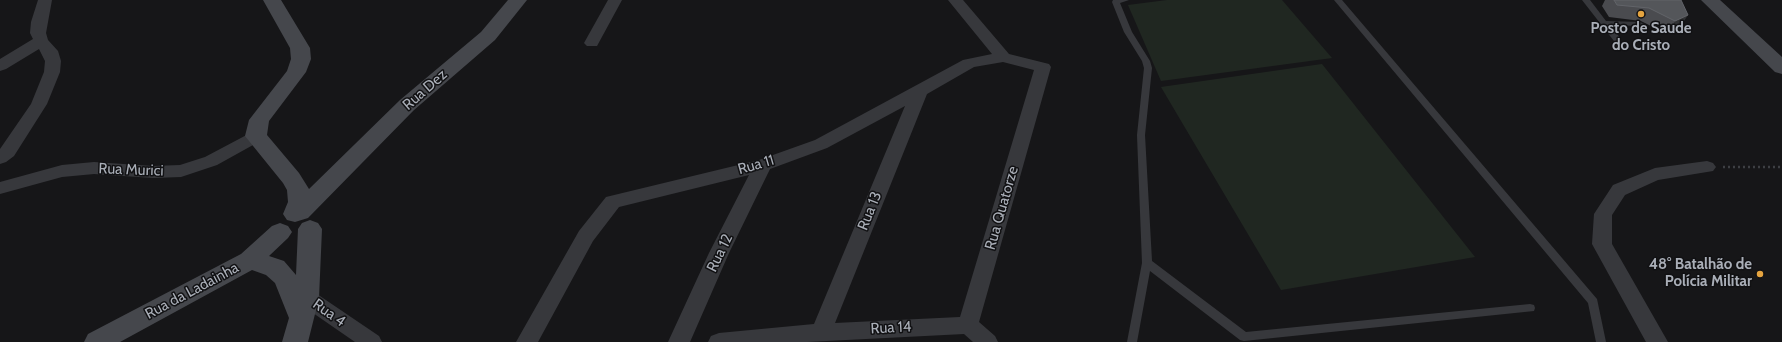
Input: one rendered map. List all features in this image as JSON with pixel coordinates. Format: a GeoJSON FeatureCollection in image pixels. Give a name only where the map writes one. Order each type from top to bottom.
{"type":"FeatureCollection","features":[{"type":"Feature","properties":{"kind":"street"},"geometry":{"type":"LineString","coordinates":[[0,158],[8,152],[39,104],[52,72],[53,61],[50,51],[41,41],[38,33],[39,22],[45,0]]}},
{"type":"Feature","properties":{"kind":"street"},"geometry":{"type":"LineString","coordinates":[[272,0],[300,48],[301,59],[296,72],[259,120],[256,136],[291,178],[282,207],[296,222],[302,320]]}},
{"type":"Feature","properties":{"kind":"street","name":"Rua Dez"},"geometry":{"type":"LineString","coordinates":[[296,222],[324,196],[331,180],[407,105],[488,36],[518,0]]}},
{"type":"Feature","properties":{"kind":"street"},"geometry":{"type":"LineString","coordinates":[[592,42],[615,0]]}},
{"type":"Feature","properties":{"kind":"street"},"geometry":{"type":"LineString","coordinates":[[955,0],[1002,57]]}},
{"type":"Feature","properties":{"kind":"street"},"geometry":{"type":"LineString","coordinates":[[1710,0],[1782,68]]}},
{"type":"Feature","properties":{"kind":"street"},"geometry":{"type":"LineString","coordinates":[[0,66],[41,41]]}},
{"type":"Feature","properties":{"kind":"street","name":"Rua 11"},"geometry":{"type":"LineString","coordinates":[[527,342],[586,236],[613,202],[763,165],[821,144],[920,92],[969,63],[1002,57],[1043,67]]}},
{"type":"Feature","properties":{"kind":"street","name":"Rua Quatorze"},"geometry":{"type":"LineString","coordinates":[[968,325],[1043,67]]}},
{"type":"Feature","properties":{"kind":"street","name":"Rua 13"},"geometry":{"type":"LineString","coordinates":[[821,332],[899,139],[920,92]]}},
{"type":"Feature","properties":{"kind":"street","name":"Rua Murici"},"geometry":{"type":"LineString","coordinates":[[0,188],[62,171],[94,168],[153,172],[180,171],[211,161],[256,136]]}},
{"type":"Feature","properties":{"kind":"street","name":"Rua 12"},"geometry":{"type":"LineString","coordinates":[[679,342],[719,253],[763,165]]}},
{"type":"Feature","properties":{"kind":"street"},"geometry":{"type":"LineString","coordinates":[[1657,342],[1602,244],[1603,214],[1619,190],[1655,174],[1707,167]]}},
{"type":"Feature","properties":{"kind":"street","name":"Rua da Ladainha"},"geometry":{"type":"LineString","coordinates":[[97,342],[250,260],[296,222]]}},
{"type":"Feature","properties":{"kind":"street"},"geometry":{"type":"LineString","coordinates":[[250,260],[268,264],[275,268],[285,278],[302,320]]}},
{"type":"Feature","properties":{"kind":"street","name":"Rua 4"},"geometry":{"type":"LineString","coordinates":[[302,320],[371,342]]}},
{"type":"Feature","properties":{"kind":"street"},"geometry":{"type":"LineString","coordinates":[[968,325],[987,341]]}},
{"type":"Feature","properties":{"kind":"street","name":"Rua 14"},"geometry":{"type":"LineString","coordinates":[[719,342],[821,332],[968,325]]}},
{"type":"Feature","properties":{"kind":"lane"},"geometry":{"type":"LineString","coordinates":[[1125,0],[1116,2],[1128,32],[1146,61],[1148,68],[1142,135],[1147,262],[1132,342]]}},
{"type":"Feature","properties":{"kind":"lane"},"geometry":{"type":"LineString","coordinates":[[1338,0],[1593,302],[1601,342]]}},
{"type":"Feature","properties":{"kind":"lane"},"geometry":{"type":"LineString","coordinates":[[1586,0],[1616,39]]}},
{"type":"Feature","properties":{"kind":"lane"},"geometry":{"type":"LineString","coordinates":[[1604,23],[1640,24]]}},
{"type":"Feature","properties":{"kind":"lane"},"geometry":{"type":"LineString","coordinates":[[1147,262],[1244,337],[1530,308]]}},
{"type":"Feature","properties":{"kind":"path"},"geometry":{"type":"LineString","coordinates":[[1707,167],[1782,167]]}},
{"type":"Feature","properties":{"kind":"shaded area"},"geometry":{"type":"Polygon","coordinates":[[[1167,0],[1282,0],[1332,58],[1161,81],[1128,5],[1167,0]]]}},
{"type":"Feature","properties":{"kind":"shaded area"},"geometry":{"type":"Polygon","coordinates":[[[1322,64],[1475,257],[1281,290],[1161,87],[1322,64]]]}},
{"type":"Feature","properties":{"kind":"building"},"geometry":{"type":"Polygon","coordinates":[[[1614,0],[1681,0],[1688,15],[1675,21],[1649,8],[1617,5],[1614,0]]]}},
{"type":"Feature","properties":{"kind":"place","name":"Posto de Saude do Cristo"},"geometry":{"type":"Point","coordinates":[1641,14]}},
{"type":"Feature","properties":{"kind":"place","name":"48° Batalhão de Polícia Militar"},"geometry":{"type":"Point","coordinates":[1760,274]}}]}
